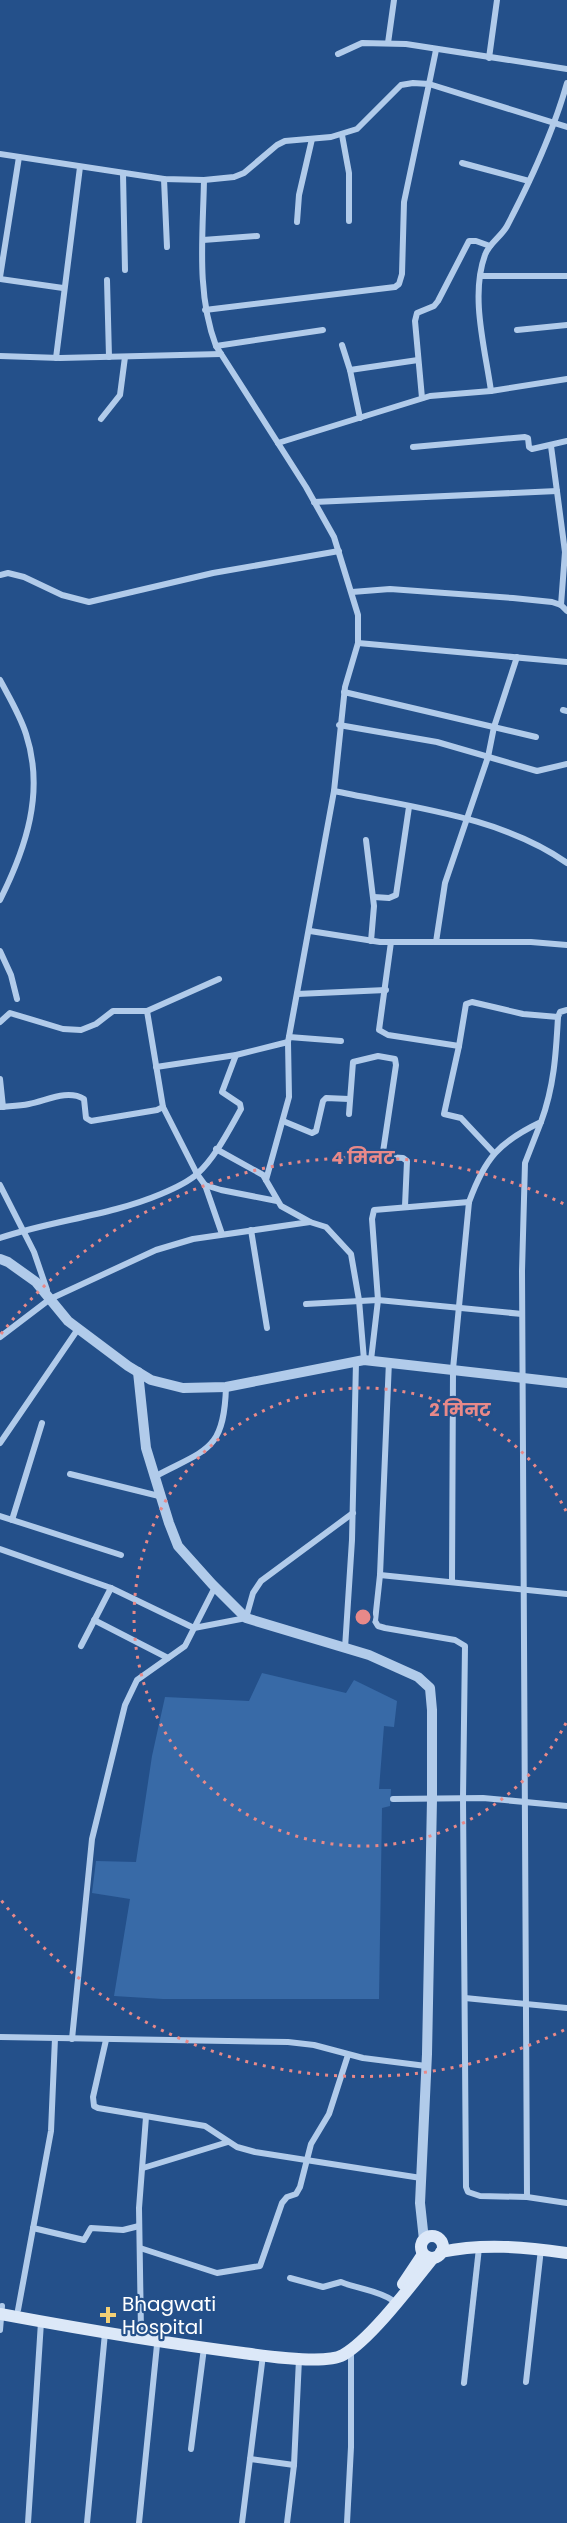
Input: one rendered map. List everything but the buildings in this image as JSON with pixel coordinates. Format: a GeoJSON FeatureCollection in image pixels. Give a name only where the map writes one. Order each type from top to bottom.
{"type":"FeatureCollection","features":[{"type":"Feature","properties":{"kind":"main road"},"geometry":{"type":"LineString","coordinates":[[1,2310],[18,2310],[141,2332],[204,2348],[299,2358],[332,2358],[351,2349],[382,2318],[435,2252],[434,2237],[424,2240],[422,2244],[435,2252],[479,2248],[542,2249],[567,2253]]}},
{"type":"Feature","properties":{"kind":"main road"},"geometry":{"type":"LineString","coordinates":[[1,2310],[41,2322],[105,2333],[263,2350],[331,2352],[349,2344],[435,2252],[495,2239],[567,2246]]}},
{"type":"Feature","properties":{"kind":"street"},"geometry":{"type":"LineString","coordinates":[[388,43],[394,0]]}},
{"type":"Feature","properties":{"kind":"street"},"geometry":{"type":"LineString","coordinates":[[489,57],[496,0]]}},
{"type":"Feature","properties":{"kind":"street"},"geometry":{"type":"LineString","coordinates":[[338,54],[362,43],[388,43],[567,69]]}},
{"type":"Feature","properties":{"kind":"street"},"geometry":{"type":"LineString","coordinates":[[205,310],[395,287],[399,284],[404,202],[436,50]]}},
{"type":"Feature","properties":{"kind":"street"},"geometry":{"type":"LineString","coordinates":[[0,154],[164,179],[204,180],[234,177],[244,173],[285,141],[342,135],[357,129],[401,86],[413,82],[429,84],[567,127]]}},
{"type":"Feature","properties":{"kind":"street"},"geometry":{"type":"LineString","coordinates":[[491,391],[480,304],[485,252],[505,228],[529,181],[556,123],[567,83]]}},
{"type":"Feature","properties":{"kind":"street"},"geometry":{"type":"LineString","coordinates":[[342,135],[349,173],[349,221]]}},
{"type":"Feature","properties":{"kind":"street"},"geometry":{"type":"LineString","coordinates":[[297,222],[299,195],[312,139]]}},
{"type":"Feature","properties":{"kind":"street"},"geometry":{"type":"LineString","coordinates":[[19,157],[0,278],[63,288]]}},
{"type":"Feature","properties":{"kind":"street"},"geometry":{"type":"LineString","coordinates":[[462,163],[529,181]]}},
{"type":"Feature","properties":{"kind":"street"},"geometry":{"type":"LineString","coordinates":[[56,358],[80,167]]}},
{"type":"Feature","properties":{"kind":"street"},"geometry":{"type":"LineString","coordinates":[[123,174],[125,270]]}},
{"type":"Feature","properties":{"kind":"street"},"geometry":{"type":"LineString","coordinates":[[164,179],[167,247]]}},
{"type":"Feature","properties":{"kind":"street"},"geometry":{"type":"LineString","coordinates":[[204,180],[205,310],[216,346],[334,537],[358,615],[358,643],[344,692],[339,725],[334,791],[289,1040],[290,1089],[266,1180]]}},
{"type":"Feature","properties":{"kind":"street"},"geometry":{"type":"LineString","coordinates":[[203,240],[257,236]]}},
{"type":"Feature","properties":{"kind":"street"},"geometry":{"type":"LineString","coordinates":[[422,398],[415,321],[417,313],[434,306],[438,301],[470,242],[476,241],[490,246]]}},
{"type":"Feature","properties":{"kind":"street"},"geometry":{"type":"LineString","coordinates":[[481,276],[567,276]]}},
{"type":"Feature","properties":{"kind":"street"},"geometry":{"type":"LineString","coordinates":[[107,280],[109,357]]}},
{"type":"Feature","properties":{"kind":"street"},"geometry":{"type":"LineString","coordinates":[[517,330],[567,325]]}},
{"type":"Feature","properties":{"kind":"street"},"geometry":{"type":"LineString","coordinates":[[216,346],[323,330]]}},
{"type":"Feature","properties":{"kind":"street"},"geometry":{"type":"LineString","coordinates":[[342,345],[360,418]]}},
{"type":"Feature","properties":{"kind":"street"},"geometry":{"type":"LineString","coordinates":[[0,356],[56,358],[221,354]]}},
{"type":"Feature","properties":{"kind":"street"},"geometry":{"type":"LineString","coordinates":[[101,419],[120,395],[125,357]]}},
{"type":"Feature","properties":{"kind":"street"},"geometry":{"type":"LineString","coordinates":[[350,370],[418,360]]}},
{"type":"Feature","properties":{"kind":"street"},"geometry":{"type":"LineString","coordinates":[[278,443],[422,398],[491,391],[567,379]]}},
{"type":"Feature","properties":{"kind":"street"},"geometry":{"type":"LineString","coordinates":[[413,447],[525,437],[528,438],[529,447],[532,448],[567,441]]}},
{"type":"Feature","properties":{"kind":"street"},"geometry":{"type":"LineString","coordinates":[[550,446],[565,532],[561,605]]}},
{"type":"Feature","properties":{"kind":"street"},"geometry":{"type":"LineString","coordinates":[[314,502],[557,491]]}},
{"type":"Feature","properties":{"kind":"street"},"geometry":{"type":"LineString","coordinates":[[0,574],[8,573],[24,577],[62,596],[89,602],[213,573],[339,551]]}},
{"type":"Feature","properties":{"kind":"street"},"geometry":{"type":"LineString","coordinates":[[352,592],[390,589],[523,599],[561,605],[567,611]]}},
{"type":"Feature","properties":{"kind":"street"},"geometry":{"type":"LineString","coordinates":[[358,643],[567,662]]}},
{"type":"Feature","properties":{"kind":"street"},"geometry":{"type":"LineString","coordinates":[[436,942],[446,883],[488,757],[494,727],[517,657]]}},
{"type":"Feature","properties":{"kind":"street"},"geometry":{"type":"LineString","coordinates":[[0,680],[26,731],[35,768],[30,822],[16,868],[0,900]]}},
{"type":"Feature","properties":{"kind":"street"},"geometry":{"type":"LineString","coordinates":[[344,692],[536,737]]}},
{"type":"Feature","properties":{"kind":"street"},"geometry":{"type":"LineString","coordinates":[[339,725],[436,742],[537,771],[567,764]]}},
{"type":"Feature","properties":{"kind":"street"},"geometry":{"type":"LineString","coordinates":[[334,791],[466,820],[528,840],[567,863]]}},
{"type":"Feature","properties":{"kind":"street"},"geometry":{"type":"LineString","coordinates":[[374,897],[389,898],[396,895],[409,807]]}},
{"type":"Feature","properties":{"kind":"street"},"geometry":{"type":"LineString","coordinates":[[366,840],[374,897],[371,941]]}},
{"type":"Feature","properties":{"kind":"street"},"geometry":{"type":"LineString","coordinates":[[310,931],[371,941],[545,942],[567,945]]}},
{"type":"Feature","properties":{"kind":"street"},"geometry":{"type":"LineString","coordinates":[[391,942],[386,990],[379,1026],[383,1034],[459,1046]]}},
{"type":"Feature","properties":{"kind":"street"},"geometry":{"type":"LineString","coordinates":[[0,951],[11,975],[17,999]]}},
{"type":"Feature","properties":{"kind":"street"},"geometry":{"type":"LineString","coordinates":[[0,1022],[10,1013],[63,1029],[81,1030],[96,1024],[113,1011],[147,1011],[219,979]]}},
{"type":"Feature","properties":{"kind":"street"},"geometry":{"type":"LineString","coordinates":[[297,994],[386,990]]}},
{"type":"Feature","properties":{"kind":"street"},"geometry":{"type":"LineString","coordinates":[[494,1152],[461,1118],[444,1114],[459,1046],[464,1008],[468,1002],[523,1014],[558,1017]]}},
{"type":"Feature","properties":{"kind":"street"},"geometry":{"type":"LineString","coordinates":[[527,2197],[522,1314],[525,1163],[549,1099],[555,1072],[558,1017],[560,1012],[567,1010]]}},
{"type":"Feature","properties":{"kind":"street"},"geometry":{"type":"LineString","coordinates":[[147,1011],[163,1107],[197,1174],[205,1185],[222,1234]]}},
{"type":"Feature","properties":{"kind":"street"},"geometry":{"type":"LineString","coordinates":[[156,1067],[236,1055],[289,1040],[341,1041]]}},
{"type":"Feature","properties":{"kind":"street"},"geometry":{"type":"LineString","coordinates":[[0,1238],[23,1230],[120,1209],[169,1191],[197,1174],[241,1109],[240,1104],[222,1092],[223,1084],[236,1055]]}},
{"type":"Feature","properties":{"kind":"street"},"geometry":{"type":"LineString","coordinates":[[349,1114],[352,1062],[380,1056],[396,1061],[383,1152],[387,1157],[403,1158],[406,1161],[405,1206]]}},
{"type":"Feature","properties":{"kind":"street"},"geometry":{"type":"LineString","coordinates":[[0,1079],[2,1107],[33,1103],[54,1096],[79,1097],[84,1099],[86,1118],[91,1121],[163,1107]]}},
{"type":"Feature","properties":{"kind":"street"},"geometry":{"type":"LineString","coordinates":[[283,1121],[312,1133],[316,1131],[323,1101],[326,1098],[349,1099]]}},
{"type":"Feature","properties":{"kind":"street"},"geometry":{"type":"LineString","coordinates":[[452,1582],[453,1369],[460,1310],[463,1250],[470,1202],[477,1181],[494,1152],[518,1133],[541,1122]]}},
{"type":"Feature","properties":{"kind":"street"},"geometry":{"type":"LineString","coordinates":[[216,1149],[263,1175],[277,1201],[286,1211],[326,1227],[348,1248],[351,1254],[359,1300],[363,1361],[345,1648]]}},
{"type":"Feature","properties":{"kind":"street"},"geometry":{"type":"LineString","coordinates":[[0,1185],[34,1252],[50,1299]]}},
{"type":"Feature","properties":{"kind":"street"},"geometry":{"type":"LineString","coordinates":[[205,1185],[277,1201]]}},
{"type":"Feature","properties":{"kind":"street"},"geometry":{"type":"LineString","coordinates":[[363,1361],[378,1300],[372,1214],[378,1209],[470,1202]]}},
{"type":"Feature","properties":{"kind":"street"},"geometry":{"type":"LineString","coordinates":[[2,1334],[50,1299],[156,1250],[193,1239],[310,1222]]}},
{"type":"Feature","properties":{"kind":"street"},"geometry":{"type":"LineString","coordinates":[[251,1230],[267,1328]]}},
{"type":"Feature","properties":{"kind":"street"},"geometry":{"type":"LineString","coordinates":[[0,1259],[36,1282],[68,1321],[138,1372],[151,1380],[183,1388],[225,1387],[363,1361],[389,1361],[567,1383]]}},
{"type":"Feature","properties":{"kind":"street"},"geometry":{"type":"LineString","coordinates":[[306,1304],[378,1300],[460,1310],[522,1314]]}},
{"type":"Feature","properties":{"kind":"street"},"geometry":{"type":"LineString","coordinates":[[0,1443],[78,1329]]}},
{"type":"Feature","properties":{"kind":"street"},"geometry":{"type":"LineString","coordinates":[[389,1361],[380,1575],[374,1613],[378,1626],[455,1640],[465,1646],[466,2187],[468,2192],[474,2195],[527,2197],[567,2203]]}},
{"type":"Feature","properties":{"kind":"street"},"geometry":{"type":"LineString","coordinates":[[138,1372],[146,1448],[159,1496],[178,1546],[246,1618]]}},
{"type":"Feature","properties":{"kind":"street"},"geometry":{"type":"LineString","coordinates":[[154,1477],[205,1450],[215,1441],[223,1423],[225,1387]]}},
{"type":"Feature","properties":{"kind":"street"},"geometry":{"type":"LineString","coordinates":[[12,1520],[42,1424]]}},
{"type":"Feature","properties":{"kind":"street"},"geometry":{"type":"LineString","coordinates":[[70,1474],[159,1496]]}},
{"type":"Feature","properties":{"kind":"street"},"geometry":{"type":"LineString","coordinates":[[246,1618],[253,1593],[261,1581],[353,1513]]}},
{"type":"Feature","properties":{"kind":"street"},"geometry":{"type":"LineString","coordinates":[[0,1516],[121,1555]]}},
{"type":"Feature","properties":{"kind":"street"},"geometry":{"type":"LineString","coordinates":[[0,1549],[111,1588],[194,1628],[246,1618],[369,1655],[418,1677],[430,1688],[432,1799],[426,2066],[420,2203],[424,2240]]}},
{"type":"Feature","properties":{"kind":"street"},"geometry":{"type":"LineString","coordinates":[[380,1575],[567,1594]]}},
{"type":"Feature","properties":{"kind":"street"},"geometry":{"type":"LineString","coordinates":[[72,2038],[90,1860],[102,1796],[125,1705],[132,1688],[144,1674],[185,1646],[215,1587]]}},
{"type":"Feature","properties":{"kind":"street"},"geometry":{"type":"LineString","coordinates":[[81,1646],[111,1588]]}},
{"type":"Feature","properties":{"kind":"street"},"geometry":{"type":"LineString","coordinates":[[94,1620],[168,1658]]}},
{"type":"Feature","properties":{"kind":"street"},"geometry":{"type":"LineString","coordinates":[[393,1799],[464,1798],[567,1806]]}},
{"type":"Feature","properties":{"kind":"street"},"geometry":{"type":"LineString","coordinates":[[465,1998],[567,2008]]}},
{"type":"Feature","properties":{"kind":"street"},"geometry":{"type":"LineString","coordinates":[[0,2037],[288,2043],[314,2045],[348,2055],[426,2066]]}},
{"type":"Feature","properties":{"kind":"street"},"geometry":{"type":"LineString","coordinates":[[18,2310],[51,2131],[55,2038]]}},
{"type":"Feature","properties":{"kind":"street"},"geometry":{"type":"LineString","coordinates":[[106,2040],[93,2097],[94,2106],[205,2126],[228,2142],[255,2152],[421,2178]]}},
{"type":"Feature","properties":{"kind":"street"},"geometry":{"type":"LineString","coordinates":[[140,2248],[218,2272],[261,2265],[284,2199],[296,2194],[300,2187],[313,2139],[329,2114],[348,2055]]}},
{"type":"Feature","properties":{"kind":"street"},"geometry":{"type":"LineString","coordinates":[[141,2332],[139,2226],[146,2117]]}},
{"type":"Feature","properties":{"kind":"street"},"geometry":{"type":"LineString","coordinates":[[143,2168],[228,2142]]}},
{"type":"Feature","properties":{"kind":"street"},"geometry":{"type":"LineString","coordinates":[[33,2228],[84,2240],[91,2228],[123,2230],[139,2226]]}},
{"type":"Feature","properties":{"kind":"street"},"geometry":{"type":"LineString","coordinates":[[464,2383],[479,2248]]}},
{"type":"Feature","properties":{"kind":"street"},"geometry":{"type":"LineString","coordinates":[[526,2382],[542,2249]]}},
{"type":"Feature","properties":{"kind":"street"},"geometry":{"type":"LineString","coordinates":[[290,2278],[323,2287],[343,2283],[384,2295],[392,2300]]}},
{"type":"Feature","properties":{"kind":"street"},"geometry":{"type":"LineString","coordinates":[[0,2330],[1,2310]]}},
{"type":"Feature","properties":{"kind":"street"},"geometry":{"type":"LineString","coordinates":[[28,2523],[41,2322]]}},
{"type":"Feature","properties":{"kind":"street"},"geometry":{"type":"LineString","coordinates":[[87,2523],[105,2333]]}},
{"type":"Feature","properties":{"kind":"street"},"geometry":{"type":"LineString","coordinates":[[139,2523],[158,2338]]}},
{"type":"Feature","properties":{"kind":"street"},"geometry":{"type":"LineString","coordinates":[[191,2449],[204,2348]]}},
{"type":"Feature","properties":{"kind":"street"},"geometry":{"type":"LineString","coordinates":[[347,2523],[351,2447],[351,2349]]}},
{"type":"Feature","properties":{"kind":"street"},"geometry":{"type":"LineString","coordinates":[[242,2523],[263,2355]]}},
{"type":"Feature","properties":{"kind":"street"},"geometry":{"type":"LineString","coordinates":[[287,2523],[294,2465],[299,2358]]}},
{"type":"Feature","properties":{"kind":"street"},"geometry":{"type":"LineString","coordinates":[[250,2459],[294,2465]]}},
{"type":"Feature","properties":{"kind":"shaded area"},"geometry":{"type":"Polygon","coordinates":[[[262,1673],[346,1693],[354,1680],[397,1701],[394,1727],[384,1726],[379,1789],[391,1789],[390,1806],[382,1808],[379,1999],[163,1999],[114,1996],[130,1899],[92,1893],[96,1861],[136,1862],[152,1756],[165,1697],[249,1701],[262,1673]]]}},
{"type":"Feature","properties":{"kind":"place","name":"Bhagwati Hospital"},"geometry":{"type":"Point","coordinates":[108,2315]}}]}
